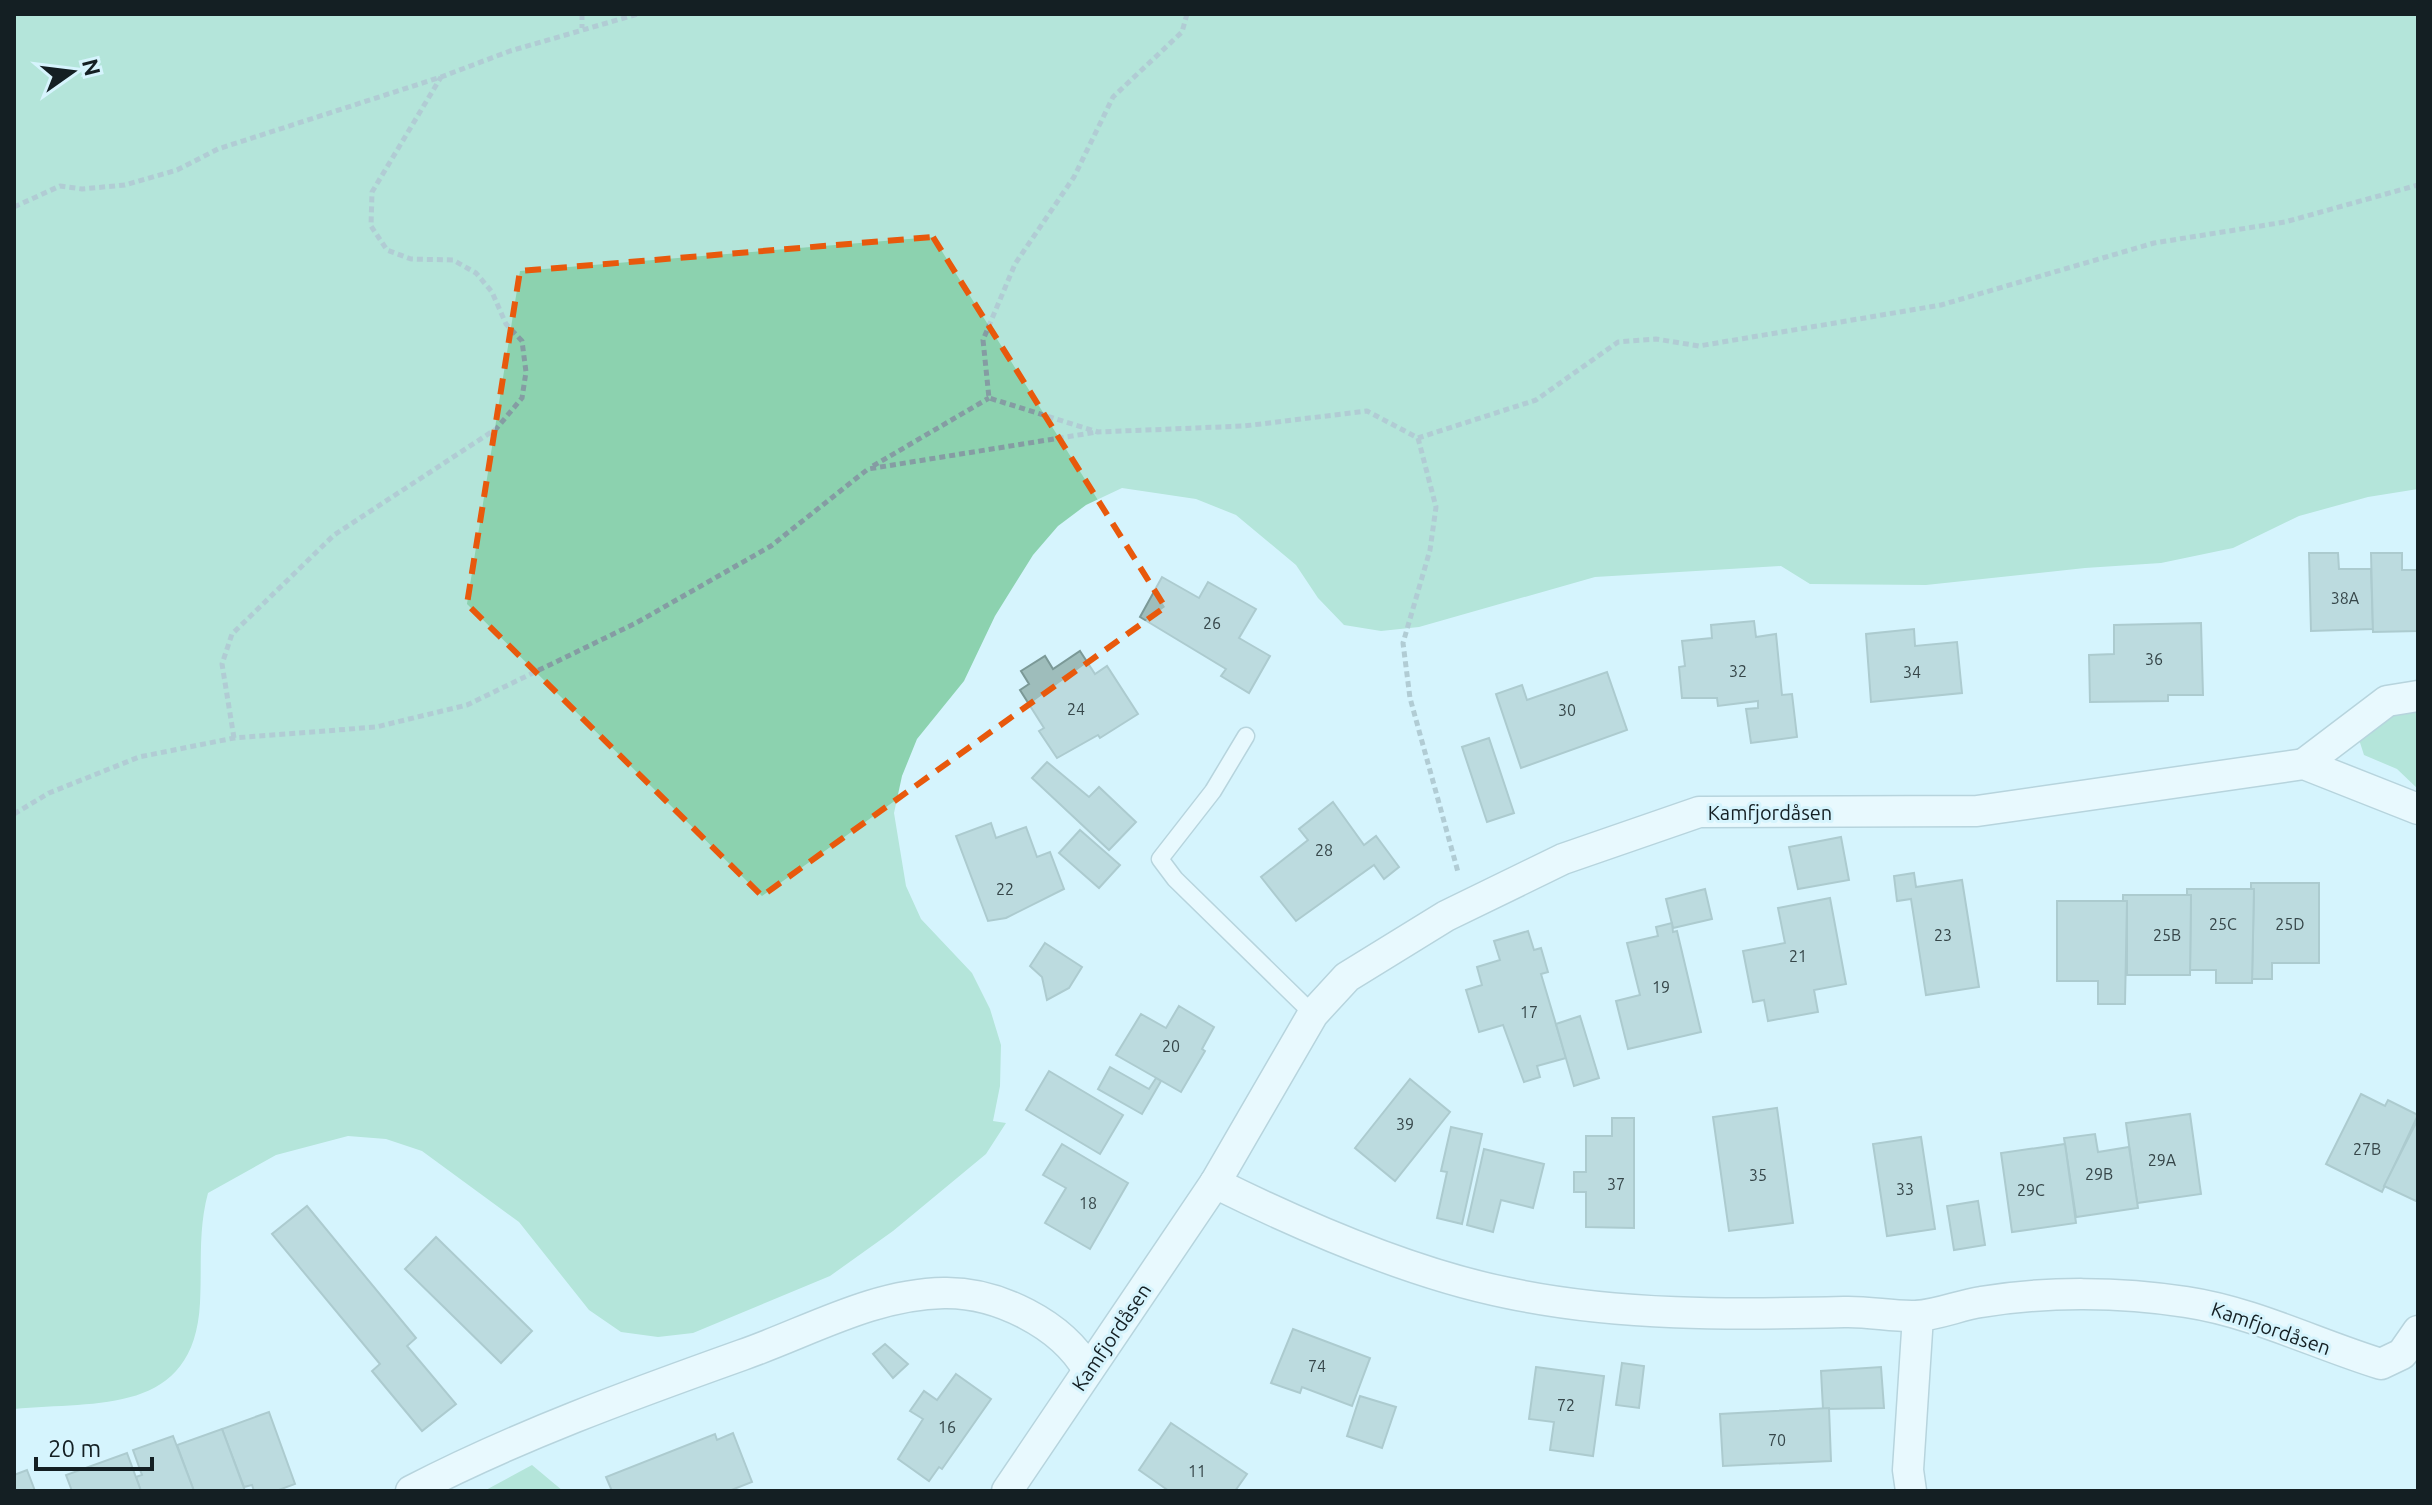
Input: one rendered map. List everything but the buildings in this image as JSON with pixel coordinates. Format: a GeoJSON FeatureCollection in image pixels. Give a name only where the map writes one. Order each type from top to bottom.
{"type":"FeatureCollection","features":[{"type":"Feature","properties":{"kind":"street"},"geometry":{"type":"LineString","coordinates":[[2304,764],[2387,701],[2418,696]]}},
{"type":"Feature","properties":{"kind":"street","name":"Kamfjordåsen"},"geometry":{"type":"LineString","coordinates":[[1007,1491],[1215,1183],[1313,1014],[1347,977],[1467,905],[1563,859],[1699,812],[1977,811],[2304,764],[2418,809]]}},
{"type":"Feature","properties":{"kind":"street","name":"Kamfjordåsen"},"geometry":{"type":"LineString","coordinates":[[1215,1183],[1298,1222],[1401,1263],[1504,1293],[1595,1306],[1692,1312],[1849,1312],[1918,1316],[2021,1297],[2183,1301],[2221,1308],[2381,1364],[2402,1354],[2418,1331]]}},
{"type":"Feature","properties":{"kind":"street"},"geometry":{"type":"LineString","coordinates":[[411,1491],[563,1422],[865,1307],[920,1294],[975,1296],[1000,1304],[1075,1347],[1088,1370]]}},
{"type":"Feature","properties":{"kind":"street"},"geometry":{"type":"LineString","coordinates":[[1911,1491],[1909,1441],[1918,1316]]}},
{"type":"Feature","properties":{"kind":"lane"},"geometry":{"type":"LineString","coordinates":[[1246,736],[1213,791],[1160,859],[1194,898],[1235,934],[1313,1014]]}},
{"type":"Feature","properties":{"kind":"path"},"geometry":{"type":"LineString","coordinates":[[582,14],[582,28]]}},
{"type":"Feature","properties":{"kind":"path"},"geometry":{"type":"LineString","coordinates":[[14,207],[60,186],[82,189],[125,185],[177,170],[218,149],[582,28],[638,14]]}},
{"type":"Feature","properties":{"kind":"path"},"geometry":{"type":"LineString","coordinates":[[989,398],[983,340],[1015,264],[1074,177],[1113,97],[1182,32],[1187,14]]}},
{"type":"Feature","properties":{"kind":"path"},"geometry":{"type":"LineString","coordinates":[[234,738],[222,664],[232,634],[334,535],[496,429],[522,398],[526,372],[522,341],[506,324],[492,292],[476,273],[453,260],[411,259],[387,250],[371,226],[372,192],[441,77]]}},
{"type":"Feature","properties":{"kind":"path"},"geometry":{"type":"LineString","coordinates":[[868,469],[1098,432],[1244,426],[1367,411],[1418,438],[1536,400],[1618,342],[1656,339],[1699,346],[1941,305],[2154,243],[2285,222],[2418,185]]}},
{"type":"Feature","properties":{"kind":"path"},"geometry":{"type":"LineString","coordinates":[[14,814],[49,793],[139,757],[234,738],[376,727],[467,705],[636,623],[771,546],[868,469],[989,398],[1098,432]]}},
{"type":"Feature","properties":{"kind":"path"},"geometry":{"type":"LineString","coordinates":[[1418,438],[1436,507],[1430,550],[1403,643],[1410,698],[1467,905]]}},
{"type":"Feature","properties":{"kind":"highlighted area"},"geometry":{"type":"Polygon","coordinates":[[[933,237],[1165,607],[762,896],[467,604],[520,271],[933,237]]]}},
{"type":"Feature","properties":{"kind":"green space"},"geometry":{"type":"Polygon","coordinates":[[[14,14],[2418,14],[2418,489],[2368,497],[2299,516],[2233,548],[2161,563],[1926,585],[1810,584],[1781,566],[1595,577],[1419,627],[1381,631],[1344,625],[1318,598],[1296,565],[1236,515],[1196,499],[1122,488],[1086,505],[1058,526],[1033,555],[995,616],[964,681],[917,739],[902,776],[894,813],[906,886],[921,919],[972,973],[990,1009],[1001,1045],[1000,1086],[993,1121],[1006,1123],[986,1154],[893,1231],[830,1276],[693,1333],[658,1337],[621,1332],[589,1310],[519,1222],[422,1151],[386,1139],[348,1136],[276,1155],[208,1193],[202,1234],[200,1303],[194,1340],[180,1366],[161,1384],[108,1402],[14,1409],[14,14]]]}},
{"type":"Feature","properties":{"kind":"green space"},"geometry":{"type":"Polygon","coordinates":[[[2418,696],[2418,789],[2397,769],[2364,755],[2353,721],[2418,696]]]}},
{"type":"Feature","properties":{"kind":"green space"},"geometry":{"type":"Polygon","coordinates":[[[532,1465],[563,1491],[484,1491],[532,1465]]]}}]}
